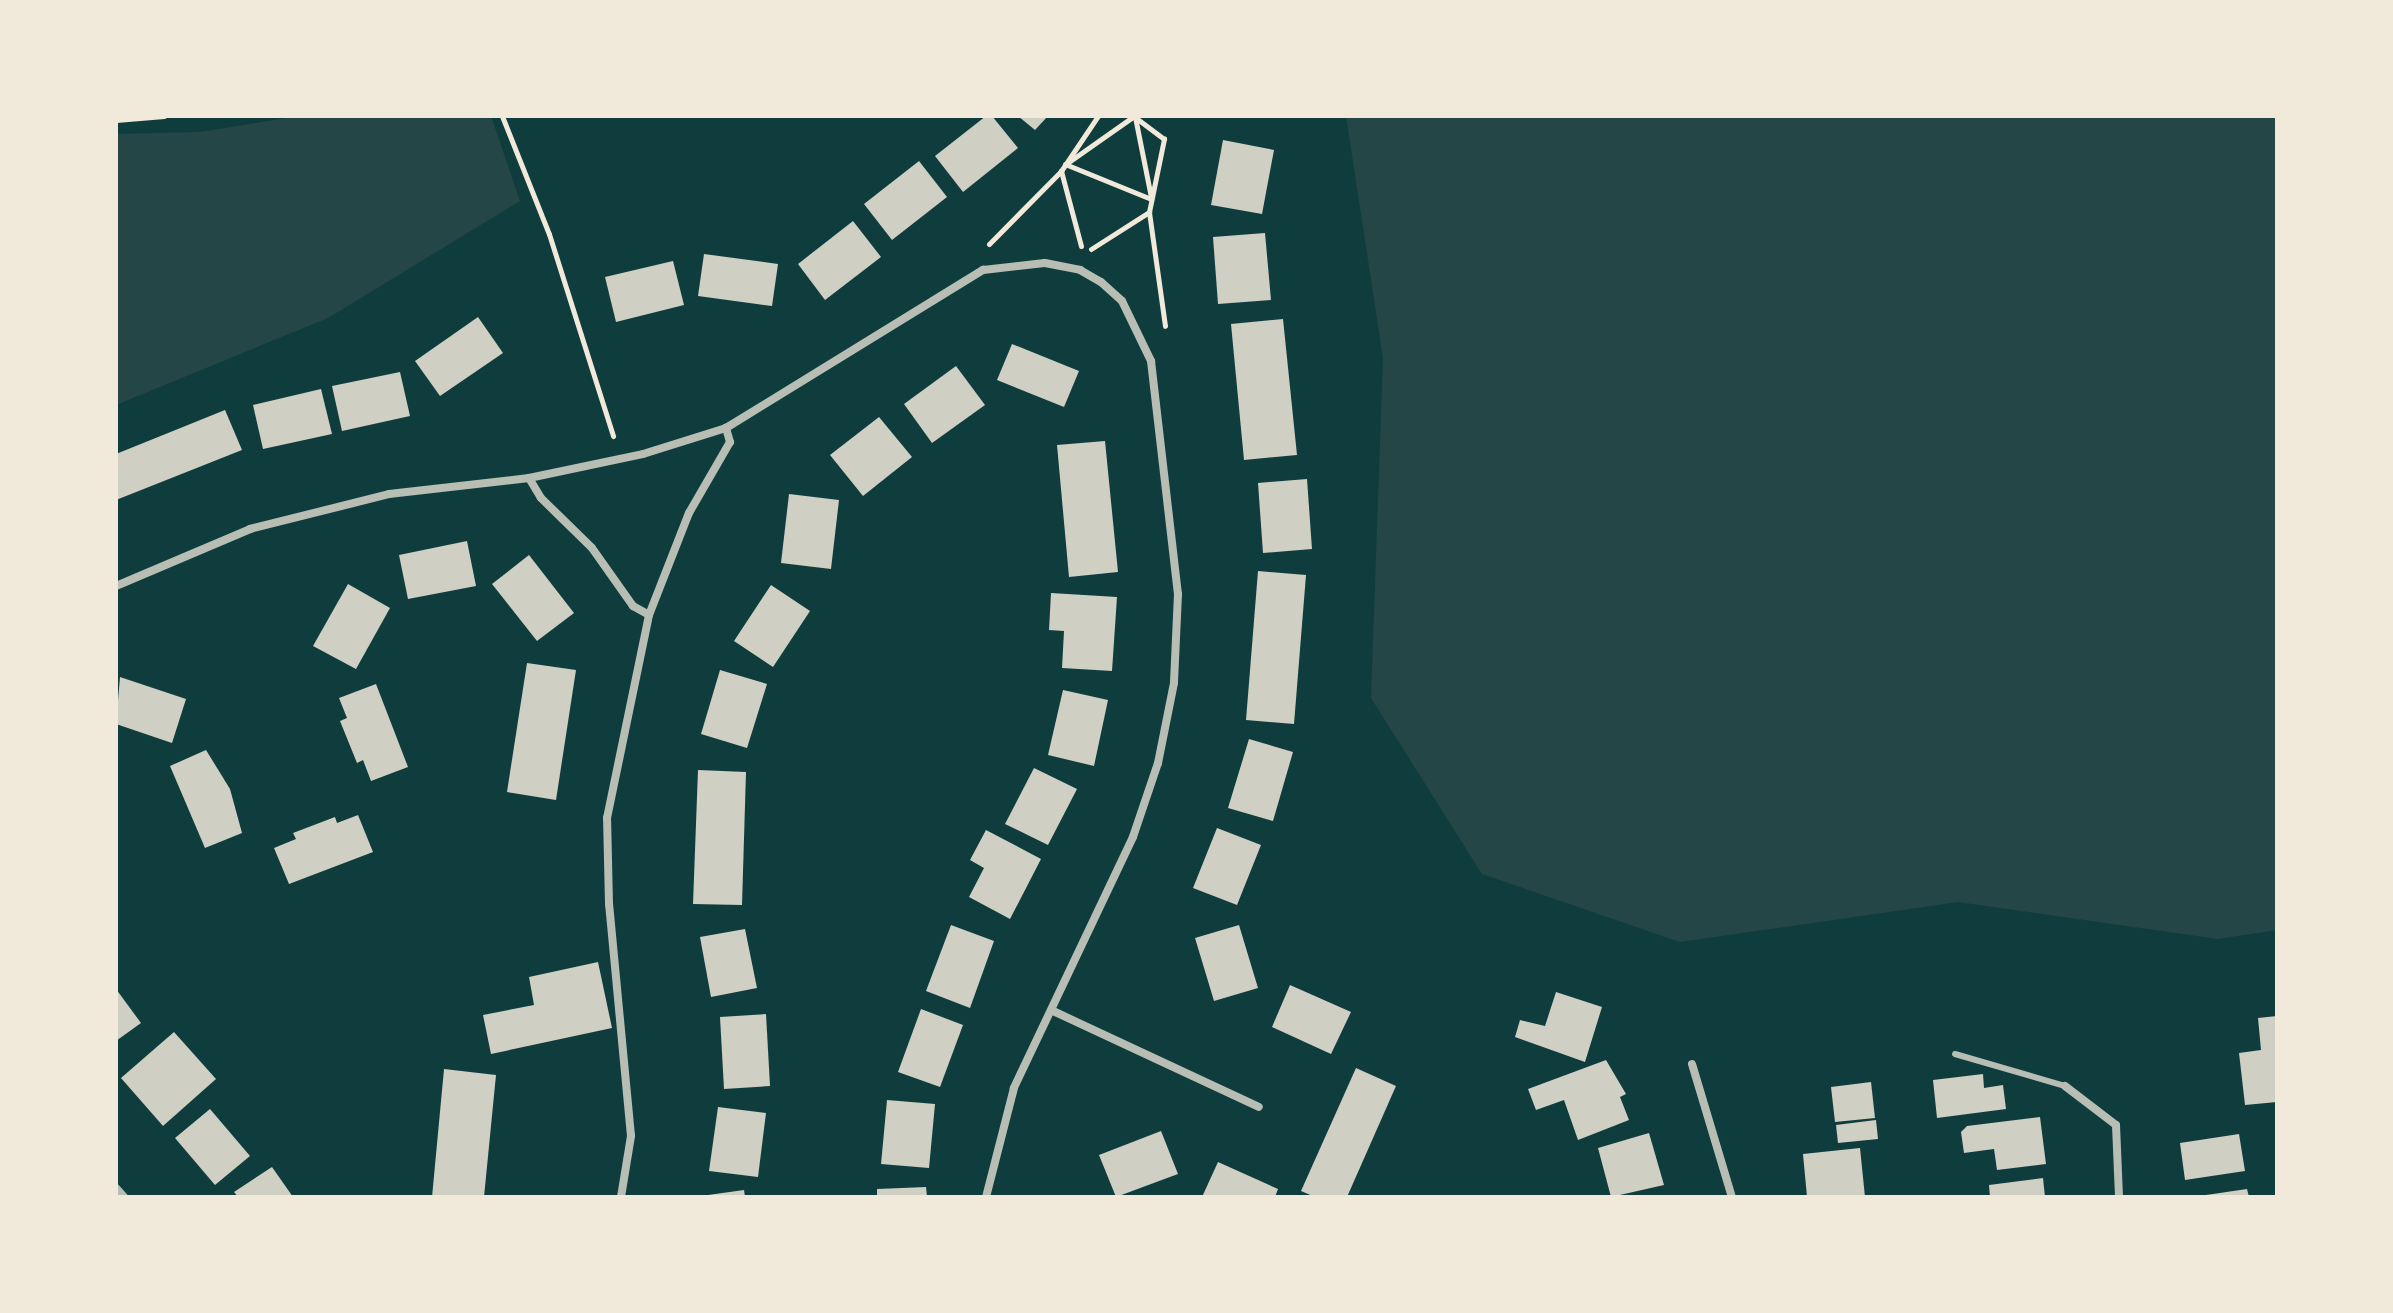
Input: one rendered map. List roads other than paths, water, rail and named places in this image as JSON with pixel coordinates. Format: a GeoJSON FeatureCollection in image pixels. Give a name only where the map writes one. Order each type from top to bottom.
{"type":"FeatureCollection","features":[{"type":"Feature","properties":{"kind":"street"},"geometry":{"type":"LineString","coordinates":[[116,586],[250,529],[389,494],[529,478],[620,459],[726,428],[983,270],[1045,263],[1080,270],[1122,301],[1145,339],[1165,450],[1176,565],[1174,683],[1158,763],[1133,837],[1014,1088],[986,1197]]}},
{"type":"Feature","properties":{"kind":"street"},"geometry":{"type":"LineString","coordinates":[[621,1197],[631,1136],[609,904],[607,818],[649,615],[689,513],[730,442],[726,428]]}},
{"type":"Feature","properties":{"kind":"street"},"geometry":{"type":"LineString","coordinates":[[529,478],[541,498],[592,548],[633,606],[649,615]]}},
{"type":"Feature","properties":{"kind":"street"},"geometry":{"type":"LineString","coordinates":[[1053,1011],[1259,1107]]}},
{"type":"Feature","properties":{"kind":"street"},"geometry":{"type":"LineString","coordinates":[[1692,1064],[1732,1197]]}},
{"type":"Feature","properties":{"kind":"street"},"geometry":{"type":"LineString","coordinates":[[2065,1086],[2116,1125],[2119,1197]]}},
{"type":"Feature","properties":{"kind":"street"},"geometry":{"type":"LineString","coordinates":[[116,1188],[124,1197]]}},
{"type":"Feature","properties":{"kind":"lane"},"geometry":{"type":"LineString","coordinates":[[1955,1054],[2065,1086]]}}]}
